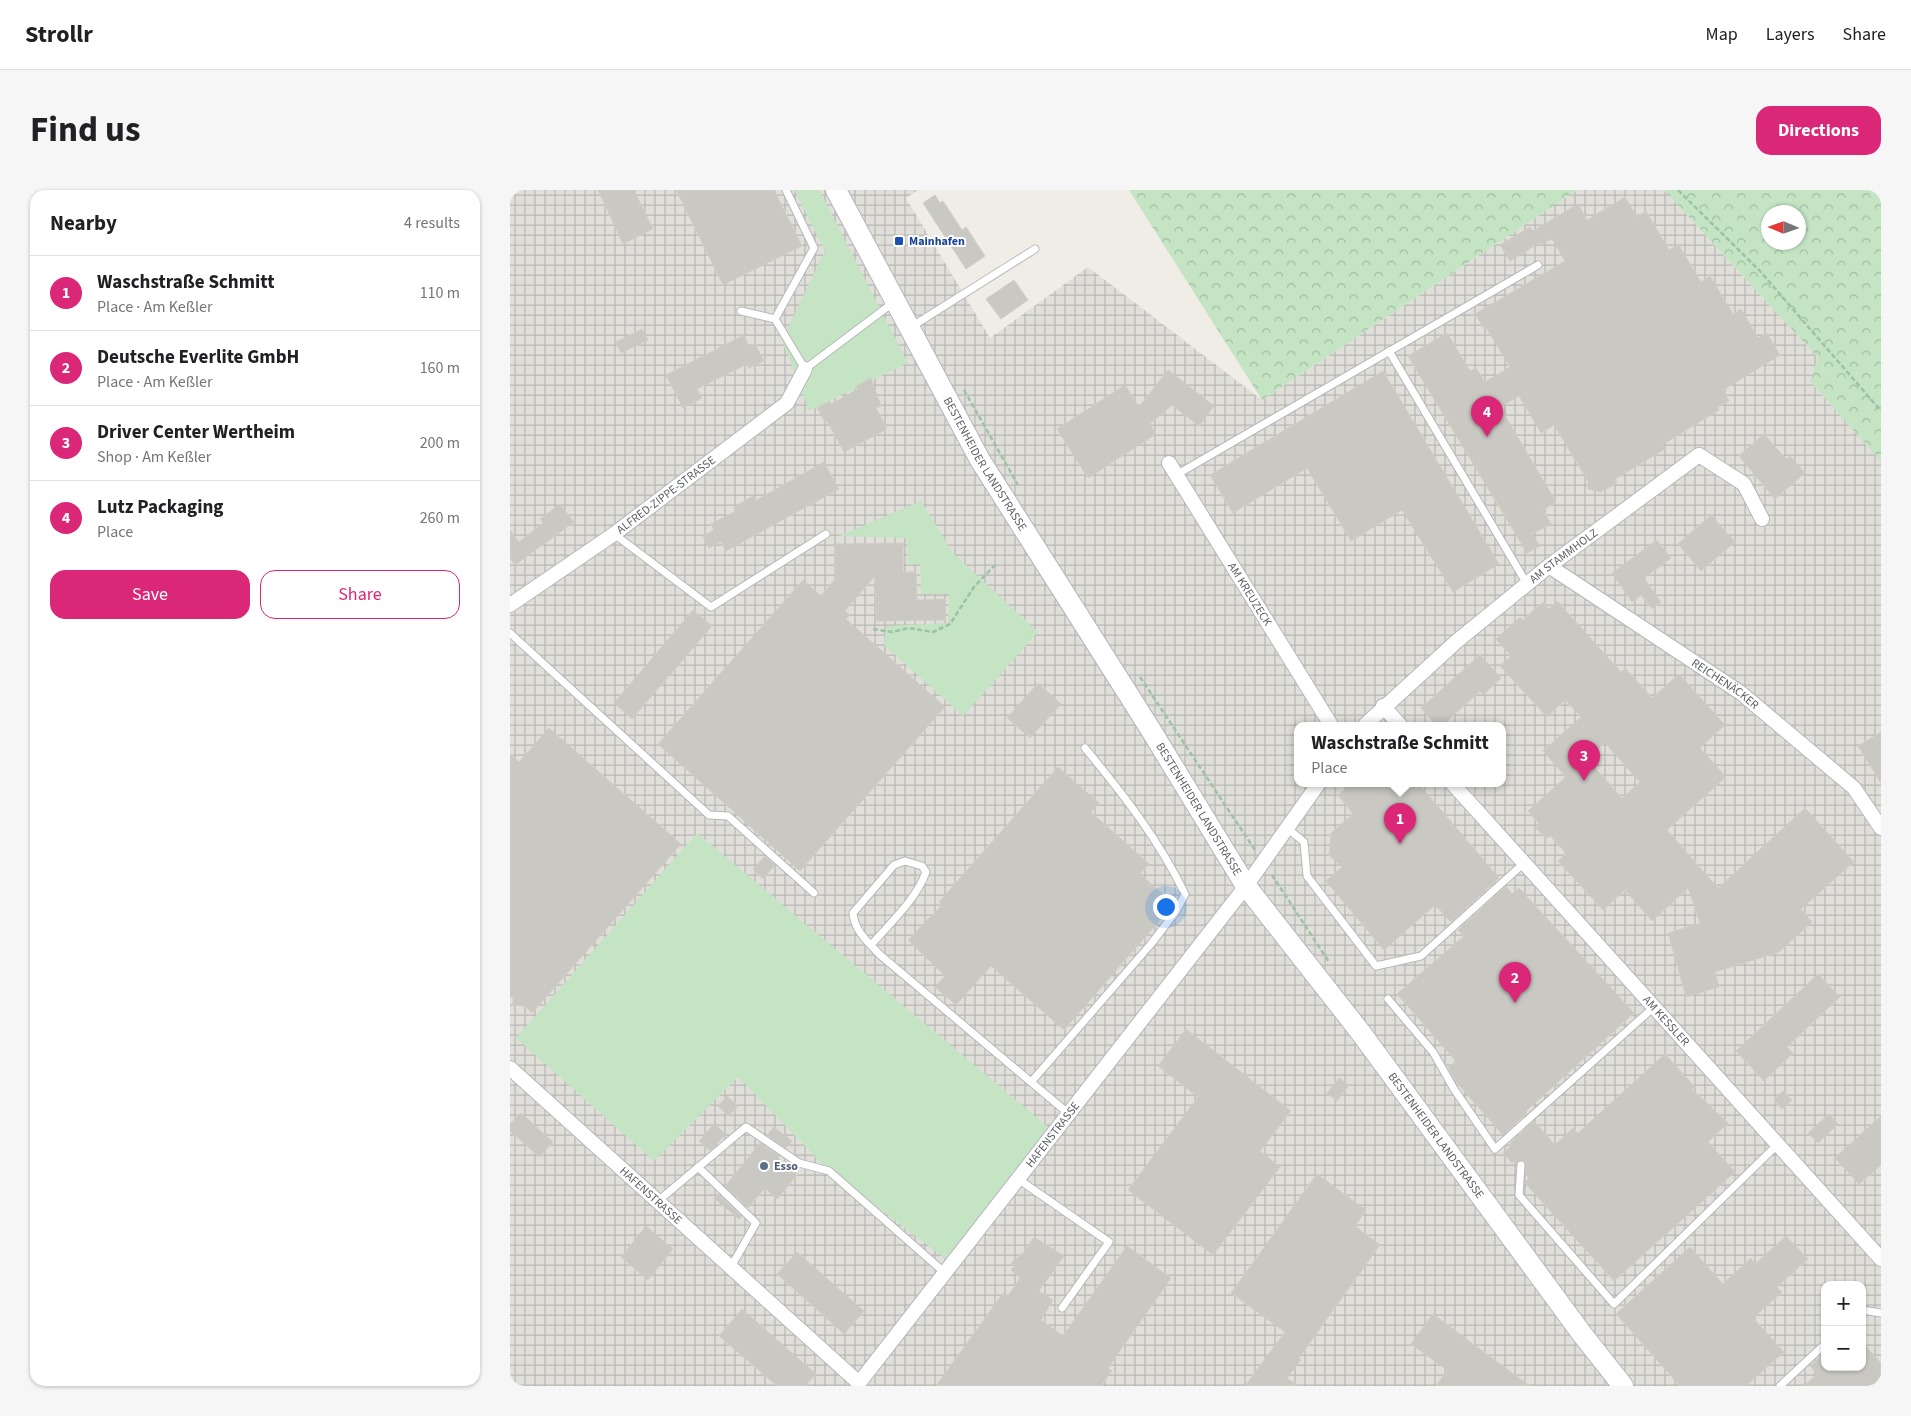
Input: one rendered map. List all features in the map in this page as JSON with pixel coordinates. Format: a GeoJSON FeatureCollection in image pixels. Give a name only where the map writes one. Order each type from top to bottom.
{"type":"FeatureCollection","features":[{"type":"Feature","properties":{"kind":"main road","name":"BESTENHEIDER LANDSTRASSE"},"geometry":{"type":"LineString","coordinates":[[836,190],[980,460],[1149,726],[1246,886],[1361,1033],[1582,1334],[1623,1386]]}},
{"type":"Feature","properties":{"kind":"street","name":"ALFRED-ZIPPE-STRASSE"},"geometry":{"type":"LineString","coordinates":[[510,605],[614,534],[787,404],[805,369]]}},
{"type":"Feature","properties":{"kind":"street","name":"AM STAMMHOLZ"},"geometry":{"type":"LineString","coordinates":[[1368,722],[1383,706],[1457,641],[1548,566],[1699,455],[1744,484],[1762,519]]}},
{"type":"Feature","properties":{"kind":"street","name":"AM KREUZECK"},"geometry":{"type":"LineString","coordinates":[[1172,469],[1329,722]]}},
{"type":"Feature","properties":{"kind":"street","name":"REICHENÄCKER"},"geometry":{"type":"LineString","coordinates":[[1548,566],[1741,693],[1854,788],[1881,828]]}},
{"type":"Feature","properties":{"kind":"street"},"geometry":{"type":"LineString","coordinates":[[1383,706],[1397,722]]}},
{"type":"Feature","properties":{"kind":"street"},"geometry":{"type":"LineString","coordinates":[[1246,886],[1316,787]]}},
{"type":"Feature","properties":{"kind":"street","name":"AM KESSLER"},"geometry":{"type":"LineString","coordinates":[[1456,787],[1881,1259]]}},
{"type":"Feature","properties":{"kind":"street","name":"HAFENSTRASSE"},"geometry":{"type":"LineString","coordinates":[[510,1068],[860,1385],[944,1273],[1246,886]]}},
{"type":"Feature","properties":{"kind":"lane"},"geometry":{"type":"LineString","coordinates":[[775,319],[814,248],[786,190]]}},
{"type":"Feature","properties":{"kind":"lane"},"geometry":{"type":"LineString","coordinates":[[910,327],[1036,249]]}},
{"type":"Feature","properties":{"kind":"lane"},"geometry":{"type":"LineString","coordinates":[[1172,469],[1389,351],[1538,265]]}},
{"type":"Feature","properties":{"kind":"lane"},"geometry":{"type":"LineString","coordinates":[[741,311],[775,319],[805,369],[895,301]]}},
{"type":"Feature","properties":{"kind":"lane"},"geometry":{"type":"LineString","coordinates":[[1389,351],[1527,584]]}},
{"type":"Feature","properties":{"kind":"lane"},"geometry":{"type":"LineString","coordinates":[[614,534],[710,607],[826,534]]}},
{"type":"Feature","properties":{"kind":"lane"},"geometry":{"type":"LineString","coordinates":[[510,633],[709,815],[728,816],[814,893]]}},
{"type":"Feature","properties":{"kind":"lane"},"geometry":{"type":"LineString","coordinates":[[1032,1081],[1151,944],[1177,910],[1185,894],[1172,868],[1134,808],[1085,748]]}},
{"type":"Feature","properties":{"kind":"lane"},"geometry":{"type":"LineString","coordinates":[[1287,828],[1304,842],[1307,876],[1376,966],[1421,956],[1524,863]]}},
{"type":"Feature","properties":{"kind":"lane"},"geometry":{"type":"LineString","coordinates":[[871,945],[910,899],[924,878],[926,872],[922,866],[904,860],[894,865],[853,913],[854,922],[871,945],[1069,1114]]}},
{"type":"Feature","properties":{"kind":"lane"},"geometry":{"type":"LineString","coordinates":[[1388,999],[1433,1052],[1454,1089],[1495,1149],[1654,1007]]}},
{"type":"Feature","properties":{"kind":"lane"},"geometry":{"type":"LineString","coordinates":[[658,1202],[746,1127],[799,1163],[829,1171],[944,1273]]}},
{"type":"Feature","properties":{"kind":"lane"},"geometry":{"type":"LineString","coordinates":[[1521,1165],[1519,1195],[1614,1304],[1778,1144]]}},
{"type":"Feature","properties":{"kind":"lane"},"geometry":{"type":"LineString","coordinates":[[698,1168],[756,1223],[731,1267]]}},
{"type":"Feature","properties":{"kind":"lane"},"geometry":{"type":"LineString","coordinates":[[1018,1179],[1109,1242],[1062,1308]]}},
{"type":"Feature","properties":{"kind":"lane"},"geometry":{"type":"LineString","coordinates":[[1866,1310],[1881,1311]]}},
{"type":"Feature","properties":{"kind":"lane"},"geometry":{"type":"LineString","coordinates":[[1780,1386],[1821,1348]]}},
{"type":"Feature","properties":{"kind":"path"},"geometry":{"type":"LineString","coordinates":[[1678,190],[1759,270],[1881,410]]}},
{"type":"Feature","properties":{"kind":"path"},"geometry":{"type":"LineString","coordinates":[[960,383],[1022,492]]}},
{"type":"Feature","properties":{"kind":"path"},"geometry":{"type":"LineString","coordinates":[[873,629],[892,632],[909,628],[932,632],[950,624],[974,587],[995,566]]}},
{"type":"Feature","properties":{"kind":"path"},"geometry":{"type":"LineString","coordinates":[[1138,674],[1330,963]]}},
{"type":"Feature","properties":{"kind":"shaded area"},"geometry":{"type":"Polygon","coordinates":[[[510,190],[918,190],[906,198],[990,338],[1088,267],[1262,400],[1577,190],[1664,190],[1818,358],[1810,381],[1881,462],[1881,1386],[510,1386],[510,190]]]}},
{"type":"Feature","properties":{"kind":"green space"},"geometry":{"type":"Polygon","coordinates":[[[794,190],[819,190],[908,363],[809,411],[782,340],[825,251],[794,190]]]}},
{"type":"Feature","properties":{"kind":"green space"},"geometry":{"type":"Polygon","coordinates":[[[1129,190],[1577,190],[1262,400],[1129,190]]]}},
{"type":"Feature","properties":{"kind":"green space"},"geometry":{"type":"Polygon","coordinates":[[[1664,190],[1881,190],[1881,462],[1810,381],[1818,358],[1664,190]]]}},
{"type":"Feature","properties":{"kind":"green space"},"geometry":{"type":"Polygon","coordinates":[[[921,501],[953,553],[1038,632],[963,716],[884,645],[886,626],[948,623],[949,594],[921,594],[920,564],[908,565],[907,538],[839,536],[921,501]]]}},
{"type":"Feature","properties":{"kind":"green space"},"geometry":{"type":"Polygon","coordinates":[[[697,833],[1054,1132],[946,1259],[829,1171],[738,1077],[654,1161],[516,1038],[697,833]]]}},
{"type":"Feature","properties":{"kind":"building"},"geometry":{"type":"Polygon","coordinates":[[[598,190],[634,190],[653,229],[623,244],[598,190]]]}},
{"type":"Feature","properties":{"kind":"building"},"geometry":{"type":"Polygon","coordinates":[[[676,190],[774,190],[802,246],[723,285],[676,190]]]}},
{"type":"Feature","properties":{"kind":"building"},"geometry":{"type":"Polygon","coordinates":[[[935,195],[940,203],[943,201],[962,230],[966,227],[985,256],[966,269],[923,203],[935,195]]]}},
{"type":"Feature","properties":{"kind":"building"},"geometry":{"type":"Polygon","coordinates":[[[1625,197],[1637,217],[1646,211],[1669,250],[1678,244],[1701,282],[1710,276],[1733,314],[1741,309],[1758,338],[1767,333],[1780,355],[1723,390],[1729,401],[1718,407],[1719,410],[1662,445],[1665,449],[1615,479],[1617,483],[1601,492],[1588,489],[1588,481],[1554,425],[1541,433],[1519,396],[1500,407],[1556,502],[1543,510],[1551,524],[1532,534],[1540,546],[1527,553],[1408,356],[1447,333],[1470,371],[1476,368],[1485,382],[1510,367],[1485,326],[1483,327],[1475,314],[1565,261],[1552,239],[1542,244],[1541,242],[1510,261],[1500,245],[1530,227],[1533,231],[1578,204],[1587,220],[1625,197]]]}},
{"type":"Feature","properties":{"kind":"building"},"geometry":{"type":"Polygon","coordinates":[[[1014,280],[1028,300],[1001,319],[986,299],[1014,280]]]}},
{"type":"Feature","properties":{"kind":"building"},"geometry":{"type":"Polygon","coordinates":[[[642,329],[648,340],[621,353],[616,342],[642,329]]]}},
{"type":"Feature","properties":{"kind":"building"},"geometry":{"type":"Polygon","coordinates":[[[744,335],[749,347],[755,344],[764,361],[749,368],[747,364],[697,389],[702,398],[683,408],[666,375],[744,335]]]}},
{"type":"Feature","properties":{"kind":"building"},"geometry":{"type":"Polygon","coordinates":[[[1168,370],[1214,406],[1199,426],[1172,405],[1150,424],[1156,434],[1088,478],[1057,429],[1125,385],[1139,407],[1168,370]]]}},
{"type":"Feature","properties":{"kind":"building"},"geometry":{"type":"Polygon","coordinates":[[[1383,371],[1499,564],[1453,592],[1402,510],[1351,541],[1307,468],[1233,513],[1210,475],[1383,371]]]}},
{"type":"Feature","properties":{"kind":"building"},"geometry":{"type":"Polygon","coordinates":[[[871,378],[881,406],[876,408],[887,429],[844,452],[827,421],[825,422],[817,408],[830,401],[831,404],[858,389],[856,386],[871,378]]]}},
{"type":"Feature","properties":{"kind":"building"},"geometry":{"type":"Polygon","coordinates":[[[1764,434],[1786,459],[1790,456],[1805,473],[1775,499],[1739,456],[1764,434]]]}},
{"type":"Feature","properties":{"kind":"building"},"geometry":{"type":"Polygon","coordinates":[[[824,462],[839,489],[726,551],[721,542],[709,548],[703,536],[714,530],[711,524],[736,511],[734,507],[753,496],[755,501],[824,462]]]}},
{"type":"Feature","properties":{"kind":"building"},"geometry":{"type":"Polygon","coordinates":[[[560,504],[574,522],[515,565],[510,558],[510,530],[519,542],[543,523],[540,519],[560,504]]]}},
{"type":"Feature","properties":{"kind":"building"},"geometry":{"type":"Polygon","coordinates":[[[1711,515],[1735,542],[1701,571],[1678,544],[1711,515]]]}},
{"type":"Feature","properties":{"kind":"building"},"geometry":{"type":"Polygon","coordinates":[[[1657,540],[1671,558],[1644,578],[1661,602],[1652,609],[1641,595],[1632,602],[1612,573],[1657,540]]]}},
{"type":"Feature","properties":{"kind":"building"},"geometry":{"type":"Polygon","coordinates":[[[903,543],[903,572],[916,572],[917,600],[945,599],[945,620],[876,621],[875,576],[845,611],[850,615],[846,619],[945,707],[800,871],[658,744],[803,580],[821,596],[835,579],[835,544],[903,543]]]}},
{"type":"Feature","properties":{"kind":"building"},"geometry":{"type":"Polygon","coordinates":[[[1557,601],[1621,672],[1625,668],[1652,698],[1679,674],[1725,725],[1700,748],[1726,777],[1667,830],[1718,888],[1805,808],[1854,862],[1801,909],[1812,922],[1779,952],[1715,972],[1719,987],[1686,997],[1668,933],[1700,923],[1688,888],[1652,921],[1625,890],[1603,910],[1558,861],[1566,853],[1550,836],[1546,839],[1536,828],[1540,825],[1528,811],[1566,777],[1543,751],[1581,717],[1565,700],[1547,717],[1500,666],[1511,656],[1496,639],[1520,617],[1523,620],[1543,602],[1549,609],[1557,601]],[[1605,743],[1587,759],[1622,798],[1640,782],[1605,743]]]}},
{"type":"Feature","properties":{"kind":"building"},"geometry":{"type":"Polygon","coordinates":[[[693,610],[712,626],[632,719],[614,703],[693,610]]]}},
{"type":"Feature","properties":{"kind":"building"},"geometry":{"type":"Polygon","coordinates":[[[1480,655],[1501,678],[1483,695],[1480,691],[1446,722],[1433,722],[1421,708],[1480,655]]]}},
{"type":"Feature","properties":{"kind":"building"},"geometry":{"type":"Polygon","coordinates":[[[1038,683],[1061,704],[1030,738],[1007,718],[1038,683]]]}},
{"type":"Feature","properties":{"kind":"building"},"geometry":{"type":"Polygon","coordinates":[[[549,728],[681,844],[532,1013],[525,1006],[513,1005],[513,997],[510,997],[510,754],[519,762],[549,728]]]}},
{"type":"Feature","properties":{"kind":"building"},"geometry":{"type":"Polygon","coordinates":[[[1881,732],[1881,783],[1858,746],[1881,732]]]}},
{"type":"Feature","properties":{"kind":"building"},"geometry":{"type":"Polygon","coordinates":[[[1058,767],[1099,803],[1091,812],[1149,864],[1140,874],[1174,904],[1064,1030],[991,966],[956,1005],[935,987],[945,976],[908,940],[942,905],[939,902],[1058,767]]]}},
{"type":"Feature","properties":{"kind":"building"},"geometry":{"type":"Polygon","coordinates":[[[1347,787],[1421,787],[1499,878],[1451,922],[1435,905],[1384,950],[1326,881],[1342,867],[1329,855],[1331,833],[1353,814],[1338,795],[1347,787]]]}},
{"type":"Feature","properties":{"kind":"building"},"geometry":{"type":"Polygon","coordinates":[[[765,856],[775,865],[763,879],[753,869],[765,856]]]}},
{"type":"Feature","properties":{"kind":"building"},"geometry":{"type":"Polygon","coordinates":[[[1506,886],[1512,894],[1519,888],[1634,1013],[1526,1111],[1527,1113],[1503,1135],[1457,1083],[1448,1068],[1456,1061],[1397,994],[1464,936],[1458,930],[1506,886]]]}},
{"type":"Feature","properties":{"kind":"building"},"geometry":{"type":"Polygon","coordinates":[[[1818,974],[1840,997],[1787,1047],[1793,1053],[1764,1081],[1736,1051],[1818,974]]]}},
{"type":"Feature","properties":{"kind":"building"},"geometry":{"type":"Polygon","coordinates":[[[1186,1029],[1291,1111],[1260,1151],[1280,1167],[1213,1255],[1128,1190],[1198,1097],[1158,1066],[1186,1029]]]}},
{"type":"Feature","properties":{"kind":"building"},"geometry":{"type":"Polygon","coordinates":[[[1665,1054],[1695,1087],[1692,1089],[1728,1123],[1708,1142],[1735,1172],[1614,1281],[1525,1183],[1529,1178],[1526,1174],[1526,1162],[1521,1160],[1516,1164],[1514,1161],[1512,1163],[1503,1153],[1512,1145],[1510,1143],[1534,1121],[1555,1145],[1573,1128],[1578,1133],[1665,1054]]]}},
{"type":"Feature","properties":{"kind":"building"},"geometry":{"type":"Polygon","coordinates":[[[1339,1078],[1349,1085],[1337,1101],[1327,1093],[1339,1078]]]}},
{"type":"Feature","properties":{"kind":"building"},"geometry":{"type":"Polygon","coordinates":[[[1783,1091],[1792,1100],[1782,1109],[1774,1100],[1783,1091]]]}},
{"type":"Feature","properties":{"kind":"building"},"geometry":{"type":"Polygon","coordinates":[[[727,1096],[738,1106],[728,1116],[718,1106],[727,1096]]]}},
{"type":"Feature","properties":{"kind":"building"},"geometry":{"type":"Polygon","coordinates":[[[521,1113],[553,1142],[539,1157],[510,1131],[510,1124],[521,1113]]]}},
{"type":"Feature","properties":{"kind":"building"},"geometry":{"type":"Polygon","coordinates":[[[1829,1114],[1838,1124],[1818,1143],[1808,1133],[1829,1114]]]}},
{"type":"Feature","properties":{"kind":"building"},"geometry":{"type":"Polygon","coordinates":[[[1881,1116],[1881,1165],[1859,1184],[1835,1158],[1881,1116]]]}},
{"type":"Feature","properties":{"kind":"building"},"geometry":{"type":"Polygon","coordinates":[[[714,1124],[726,1134],[710,1151],[699,1141],[714,1124]]]}},
{"type":"Feature","properties":{"kind":"building"},"geometry":{"type":"Polygon","coordinates":[[[774,1127],[792,1141],[786,1148],[767,1135],[774,1127]]]}},
{"type":"Feature","properties":{"kind":"building","name":"Esso"},"geometry":{"type":"Polygon","coordinates":[[[760,1143],[780,1156],[778,1158],[797,1175],[777,1199],[765,1188],[748,1208],[725,1186],[760,1143]]]}},
{"type":"Feature","properties":{"kind":"building"},"geometry":{"type":"Polygon","coordinates":[[[1317,1174],[1366,1210],[1355,1226],[1380,1245],[1299,1358],[1301,1360],[1287,1378],[1298,1386],[1245,1386],[1285,1332],[1231,1293],[1317,1174]]]}},
{"type":"Feature","properties":{"kind":"building"},"geometry":{"type":"Polygon","coordinates":[[[718,1194],[742,1217],[739,1219],[714,1198],[718,1194]]]}},
{"type":"Feature","properties":{"kind":"building"},"geometry":{"type":"Polygon","coordinates":[[[646,1226],[673,1249],[648,1280],[621,1257],[646,1226]]]}},
{"type":"Feature","properties":{"kind":"building"},"geometry":{"type":"Polygon","coordinates":[[[1786,1236],[1808,1259],[1777,1287],[1782,1292],[1753,1318],[1784,1352],[1746,1386],[1680,1386],[1616,1314],[1690,1247],[1723,1284],[1751,1258],[1755,1264],[1786,1236]]]}},
{"type":"Feature","properties":{"kind":"building"},"geometry":{"type":"Polygon","coordinates":[[[1034,1237],[1064,1256],[1039,1291],[1053,1300],[1041,1320],[1063,1336],[1127,1246],[1171,1278],[1108,1368],[1112,1371],[1101,1386],[936,1386],[1003,1293],[1008,1296],[1020,1278],[1011,1270],[1015,1265],[1011,1263],[1024,1252],[1034,1237]]]}},
{"type":"Feature","properties":{"kind":"building"},"geometry":{"type":"Polygon","coordinates":[[[797,1252],[864,1311],[844,1334],[777,1274],[797,1252]]]}},
{"type":"Feature","properties":{"kind":"building"},"geometry":{"type":"Polygon","coordinates":[[[742,1309],[816,1374],[805,1386],[777,1386],[719,1336],[742,1309]]]}},
{"type":"Feature","properties":{"kind":"building"},"geometry":{"type":"Polygon","coordinates":[[[1433,1314],[1530,1386],[1436,1386],[1447,1370],[1411,1344],[1433,1314]]]}},
{"type":"Feature","properties":{"kind":"building"},"geometry":{"type":"Polygon","coordinates":[[[1866,1346],[1881,1363],[1881,1386],[1804,1386],[1817,1374],[1810,1366],[1821,1356],[1821,1371],[1866,1371],[1866,1346]]]}},
{"type":"Feature","properties":{"kind":"place","name":"Mainhafen"},"geometry":{"type":"Point","coordinates":[899,241]}},
{"type":"Feature","properties":{"kind":"place","name":"Lutz Packaging"},"geometry":{"type":"Point","coordinates":[1487,437]}},
{"type":"Feature","properties":{"kind":"place","name":"Driver Center Wertheim"},"geometry":{"type":"Point","coordinates":[1584,781]}},
{"type":"Feature","properties":{"kind":"place","name":"Waschstraße Schmitt"},"geometry":{"type":"Point","coordinates":[1400,844]}},
{"type":"Feature","properties":{"kind":"place","name":"Deutsche Everlite GmbH"},"geometry":{"type":"Point","coordinates":[1515,1003]}},
{"type":"Feature","properties":{"kind":"place","name":"Esso"},"geometry":{"type":"Point","coordinates":[764,1166]}}]}
